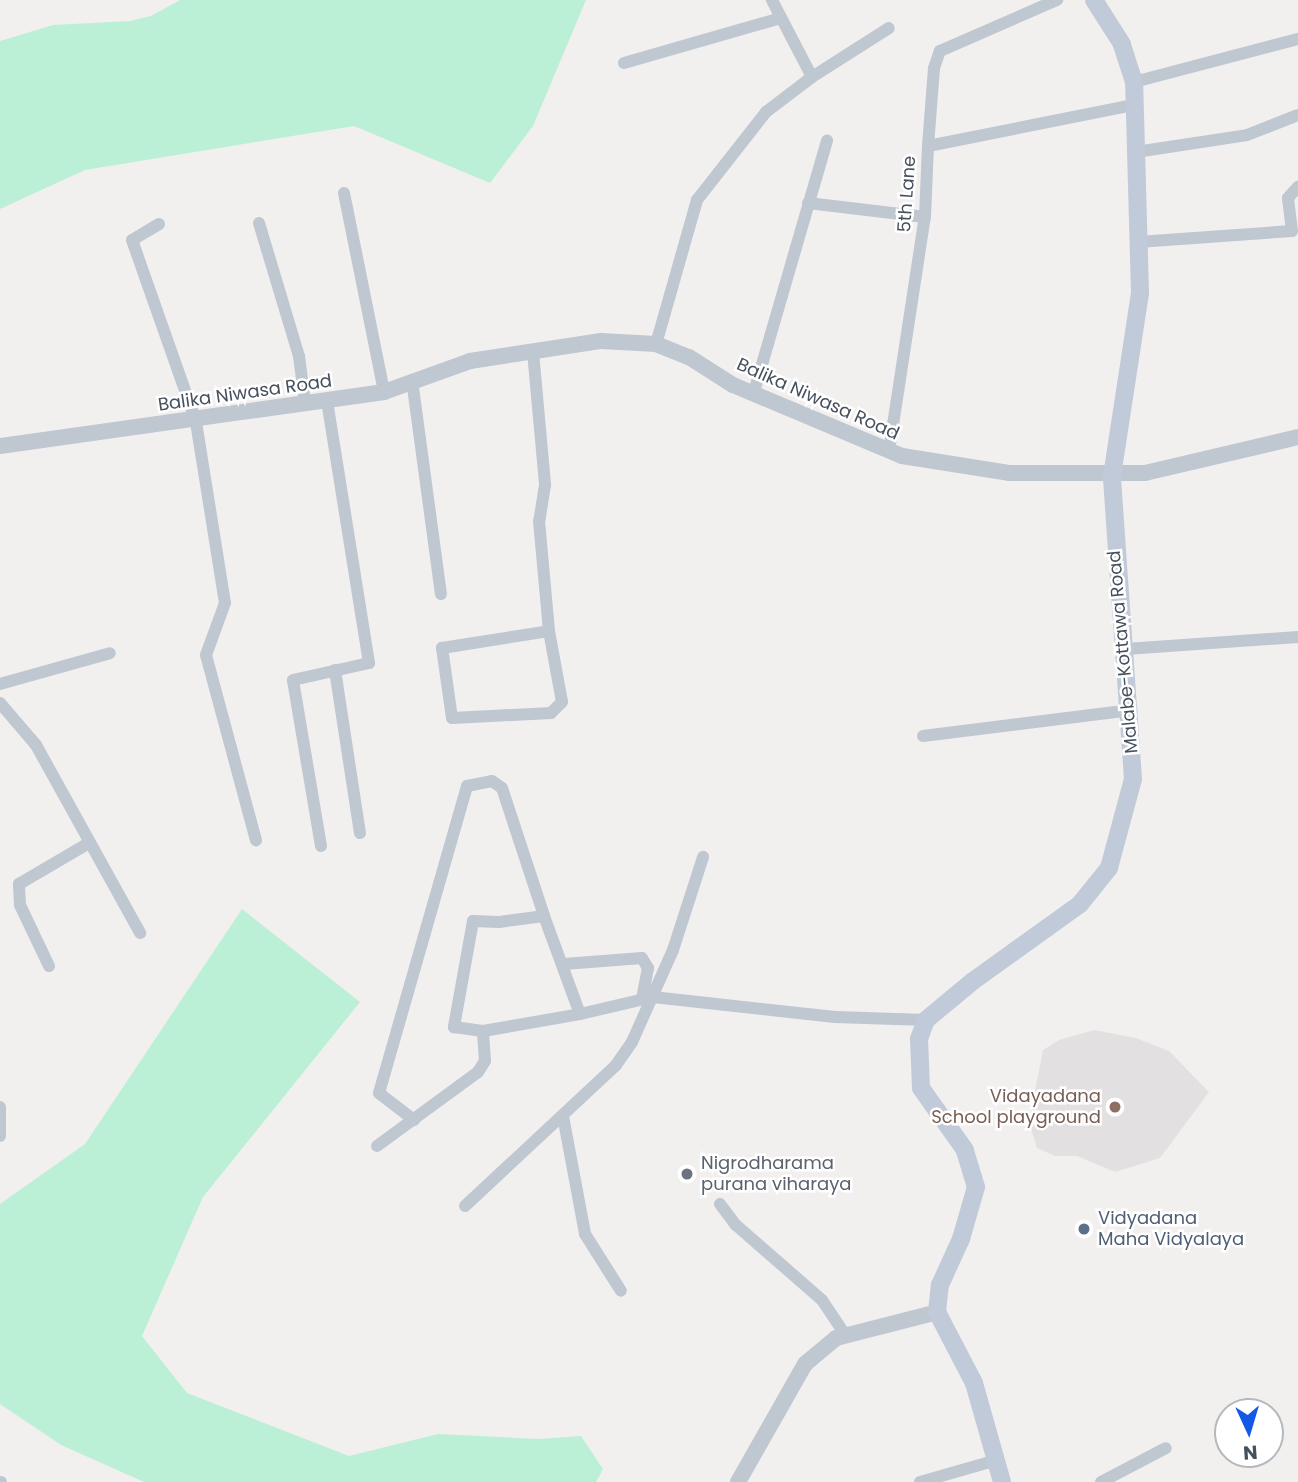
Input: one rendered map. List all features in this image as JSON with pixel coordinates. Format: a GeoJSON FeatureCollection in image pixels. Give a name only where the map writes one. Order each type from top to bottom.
{"type":"FeatureCollection","features":[{"type":"Feature","properties":{"kind":"main road","name":"Malabe-Kottawa Road"},"geometry":{"type":"LineString","coordinates":[[926,1020],[1080,904],[1110,868],[1133,779],[1131,710],[1112,476],[1140,293],[1134,82],[1122,44],[1094,0]]}},
{"type":"Feature","properties":{"kind":"main road"},"geometry":{"type":"LineString","coordinates":[[926,1020],[919,1039],[921,1088],[965,1150],[973,1166],[976,1187],[961,1240],[940,1285],[937,1312],[974,1382],[1002,1482]]}},
{"type":"Feature","properties":{"kind":"street"},"geometry":{"type":"LineString","coordinates":[[772,0],[811,76]]}},
{"type":"Feature","properties":{"kind":"street"},"geometry":{"type":"LineString","coordinates":[[929,146],[934,68],[940,51],[1056,0]]}},
{"type":"Feature","properties":{"kind":"street"},"geometry":{"type":"LineString","coordinates":[[624,63],[781,18]]}},
{"type":"Feature","properties":{"kind":"street"},"geometry":{"type":"LineString","coordinates":[[656,344],[697,200],[766,112],[811,76],[889,28]]}},
{"type":"Feature","properties":{"kind":"street"},"geometry":{"type":"LineString","coordinates":[[1134,82],[1298,39]]}},
{"type":"Feature","properties":{"kind":"street","name":"5th Lane"},"geometry":{"type":"LineString","coordinates":[[889,451],[925,217],[929,146],[1134,106]]}},
{"type":"Feature","properties":{"kind":"street"},"geometry":{"type":"LineString","coordinates":[[1136,152],[1247,135],[1298,115]]}},
{"type":"Feature","properties":{"kind":"street"},"geometry":{"type":"LineString","coordinates":[[754,392],[827,140]]}},
{"type":"Feature","properties":{"kind":"street"},"geometry":{"type":"LineString","coordinates":[[1138,242],[1292,231],[1287,198],[1298,187]]}},
{"type":"Feature","properties":{"kind":"street"},"geometry":{"type":"LineString","coordinates":[[344,193],[384,392]]}},
{"type":"Feature","properties":{"kind":"street"},"geometry":{"type":"LineString","coordinates":[[808,203],[925,217]]}},
{"type":"Feature","properties":{"kind":"street"},"geometry":{"type":"LineString","coordinates":[[259,223],[299,356],[305,403]]}},
{"type":"Feature","properties":{"kind":"street"},"geometry":{"type":"LineString","coordinates":[[159,224],[132,240],[196,422],[225,603],[206,655],[256,840]]}},
{"type":"Feature","properties":{"kind":"street","name":"Balika Niwasa Road"},"geometry":{"type":"LineString","coordinates":[[0,446],[196,422],[384,392],[470,361],[601,341],[656,344],[754,392],[889,451],[1009,473],[1112,476],[1298,437]]}},
{"type":"Feature","properties":{"kind":"street"},"geometry":{"type":"LineString","coordinates":[[533,352],[545,485],[539,521],[549,631],[562,702],[559,709],[452,718],[442,648],[549,631]]}},
{"type":"Feature","properties":{"kind":"street"},"geometry":{"type":"LineString","coordinates":[[412,380],[441,594]]}},
{"type":"Feature","properties":{"kind":"street"},"geometry":{"type":"LineString","coordinates":[[321,846],[293,681],[369,663],[327,401]]}},
{"type":"Feature","properties":{"kind":"street"},"geometry":{"type":"LineString","coordinates":[[1126,649],[1298,637]]}},
{"type":"Feature","properties":{"kind":"street"},"geometry":{"type":"LineString","coordinates":[[0,684],[110,653]]}},
{"type":"Feature","properties":{"kind":"street"},"geometry":{"type":"LineString","coordinates":[[335,670],[360,833]]}},
{"type":"Feature","properties":{"kind":"street"},"geometry":{"type":"LineString","coordinates":[[0,703],[36,745],[139,933]]}},
{"type":"Feature","properties":{"kind":"street"},"geometry":{"type":"LineString","coordinates":[[923,736],[1131,710]]}},
{"type":"Feature","properties":{"kind":"street"},"geometry":{"type":"LineString","coordinates":[[414,1120],[379,1093],[467,786],[492,781],[502,788],[580,1014]]}},
{"type":"Feature","properties":{"kind":"street"},"geometry":{"type":"LineString","coordinates":[[49,966],[20,905],[19,884],[89,843]]}},
{"type":"Feature","properties":{"kind":"street"},"geometry":{"type":"LineString","coordinates":[[465,1206],[616,1065],[647,998],[703,858]]}},
{"type":"Feature","properties":{"kind":"street"},"geometry":{"type":"LineString","coordinates":[[544,916],[499,922],[473,921],[454,1027],[482,1031],[580,1014],[647,998],[835,1017],[926,1020]]}},
{"type":"Feature","properties":{"kind":"street"},"geometry":{"type":"LineString","coordinates":[[564,964],[642,958],[648,968],[647,998]]}},
{"type":"Feature","properties":{"kind":"street"},"geometry":{"type":"LineString","coordinates":[[377,1146],[478,1072],[485,1061],[482,1031]]}},
{"type":"Feature","properties":{"kind":"street"},"geometry":{"type":"LineString","coordinates":[[0,1107],[0,1136]]}},
{"type":"Feature","properties":{"kind":"street"},"geometry":{"type":"LineString","coordinates":[[563,1116],[585,1234],[621,1291]]}},
{"type":"Feature","properties":{"kind":"street"},"geometry":{"type":"LineString","coordinates":[[720,1204],[736,1225],[822,1300],[846,1335]]}},
{"type":"Feature","properties":{"kind":"street"},"geometry":{"type":"LineString","coordinates":[[737,1482],[805,1364],[846,1335],[937,1312]]}},
{"type":"Feature","properties":{"kind":"street"},"geometry":{"type":"LineString","coordinates":[[1101,1482],[1166,1448]]}},
{"type":"Feature","properties":{"kind":"street"},"geometry":{"type":"LineString","coordinates":[[920,1482],[997,1460]]}},
{"type":"Feature","properties":{"kind":"shaded area","name":"Vidayadana School playground"},"geometry":{"type":"Polygon","coordinates":[[[1094,1030],[1136,1038],[1169,1051],[1209,1092],[1160,1158],[1115,1172],[1077,1156],[1055,1156],[1037,1148],[1029,1122],[1043,1050],[1059,1040],[1094,1030]]]}},
{"type":"Feature","properties":{"kind":"green space"},"geometry":{"type":"Polygon","coordinates":[[[180,0],[586,0],[533,126],[490,183],[354,126],[85,170],[0,209],[0,41],[53,25],[130,21],[151,16],[180,0]]]}},
{"type":"Feature","properties":{"kind":"green space"},"geometry":{"type":"Polygon","coordinates":[[[242,909],[360,1002],[203,1197],[142,1336],[187,1393],[349,1456],[438,1434],[538,1439],[581,1436],[603,1469],[596,1482],[144,1482],[61,1445],[0,1404],[0,1204],[85,1144],[242,909]]]}},
{"type":"Feature","properties":{"kind":"place","name":"Vidayadana School playground"},"geometry":{"type":"Point","coordinates":[1115,1107]}},
{"type":"Feature","properties":{"kind":"place","name":"Nigrodharama purana viharaya"},"geometry":{"type":"Point","coordinates":[687,1174]}},
{"type":"Feature","properties":{"kind":"place","name":"Vidyadana Maha Vidyalaya"},"geometry":{"type":"Point","coordinates":[1084,1229]}}]}
